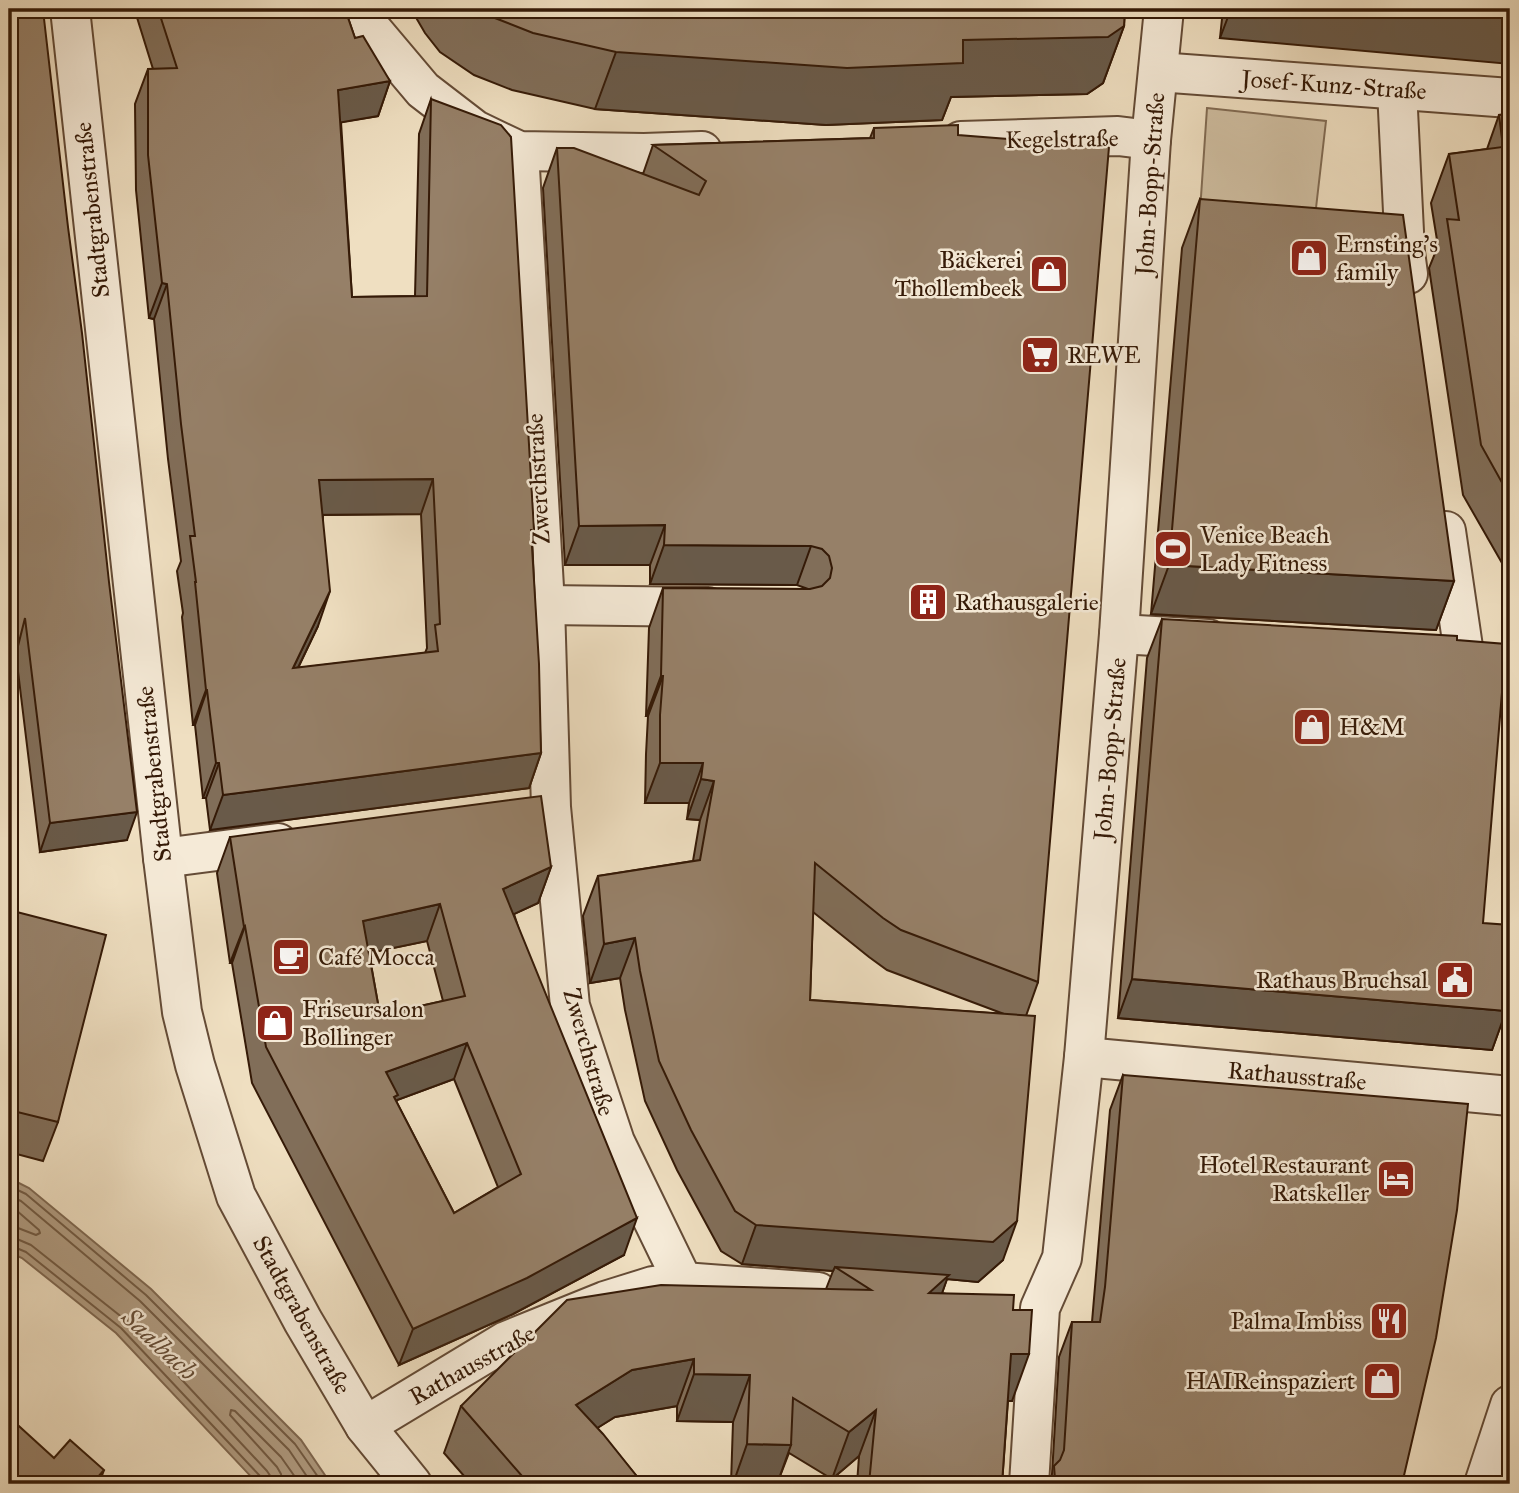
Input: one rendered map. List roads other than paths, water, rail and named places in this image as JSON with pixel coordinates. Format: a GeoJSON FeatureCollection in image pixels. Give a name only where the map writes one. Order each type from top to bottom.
{"type":"FeatureCollection","features":[{"type":"Feature","properties":{"kind":"street","name":"Stadtgrabenstraße"},"geometry":{"type":"LineString","coordinates":[[70,9],[182,1012],[195,1065],[236,1196],[303,1321],[365,1426],[412,1484]]}},
{"type":"Feature","properties":{"kind":"street"},"geometry":{"type":"LineString","coordinates":[[361,9],[369,26],[422,90],[475,130],[519,151],[644,153],[741,149]]}},
{"type":"Feature","properties":{"kind":"street","name":"John-Bopp-Straße"},"geometry":{"type":"LineString","coordinates":[[1029,1484],[1026,1307],[1062,1258],[1084,1057],[1119,634],[1152,140],[1164,9]]}},
{"type":"Feature","properties":{"kind":"street","name":"Josef-Kunz-Straße"},"geometry":{"type":"LineString","coordinates":[[1158,72],[1510,98]]}},
{"type":"Feature","properties":{"kind":"street"},"geometry":{"type":"LineString","coordinates":[[1397,90],[1405,252],[1413,305]]}},
{"type":"Feature","properties":{"kind":"street","name":"Kegelstraße"},"geometry":{"type":"LineString","coordinates":[[923,143],[1118,136],[1152,140]]}},
{"type":"Feature","properties":{"kind":"street","name":"Zwerchstraße"},"geometry":{"type":"LineString","coordinates":[[519,151],[545,605],[537,809],[570,1006],[615,1142],[683,1282]]}},
{"type":"Feature","properties":{"kind":"street"},"geometry":{"type":"LineString","coordinates":[[1440,493],[1466,653]]}},
{"type":"Feature","properties":{"kind":"street"},"geometry":{"type":"LineString","coordinates":[[545,605],[741,607]]}},
{"type":"Feature","properties":{"kind":"street"},"geometry":{"type":"LineString","coordinates":[[1119,634],[1243,641]]}},
{"type":"Feature","properties":{"kind":"street"},"geometry":{"type":"LineString","coordinates":[[163,858],[316,838]]}},
{"type":"Feature","properties":{"kind":"street","name":"Rathausstraße"},"geometry":{"type":"LineString","coordinates":[[1084,1057],[1510,1096]]}},
{"type":"Feature","properties":{"kind":"street","name":"Rathausstraße"},"geometry":{"type":"LineString","coordinates":[[365,1426],[506,1341],[605,1301],[653,1286],[683,1282],[848,1294]]}},
{"type":"Feature","properties":{"kind":"street"},"geometry":{"type":"LineString","coordinates":[[1484,1484],[1510,1405]]}},
{"type":"Feature","properties":{"kind":"water","name":"Saalbach"},"geometry":{"type":"Polygon","coordinates":[[[9,1178],[29,1188],[151,1289],[301,1440],[331,1484],[258,1484],[116,1333],[22,1258],[9,1252],[9,1178]]]}},
{"type":"Feature","properties":{"kind":"place","name":"Ernsting's family"},"geometry":{"type":"Point","coordinates":[1309,258]}},
{"type":"Feature","properties":{"kind":"place","name":"Bäckerei Thollembeek"},"geometry":{"type":"Point","coordinates":[1049,274]}},
{"type":"Feature","properties":{"kind":"place","name":"REWE"},"geometry":{"type":"Point","coordinates":[1040,355]}},
{"type":"Feature","properties":{"kind":"place","name":"Venice Beach Lady Fitness"},"geometry":{"type":"Point","coordinates":[1173,549]}},
{"type":"Feature","properties":{"kind":"place","name":"Rathausgalerie"},"geometry":{"type":"Point","coordinates":[928,602]}},
{"type":"Feature","properties":{"kind":"place","name":"H&M"},"geometry":{"type":"Point","coordinates":[1312,727]}},
{"type":"Feature","properties":{"kind":"place","name":"Café Mocca"},"geometry":{"type":"Point","coordinates":[291,957]}},
{"type":"Feature","properties":{"kind":"place","name":"Rathaus Bruchsal"},"geometry":{"type":"Point","coordinates":[1455,980]}},
{"type":"Feature","properties":{"kind":"place","name":"Friseursalon Bollinger"},"geometry":{"type":"Point","coordinates":[275,1023]}},
{"type":"Feature","properties":{"kind":"place","name":"Hotel Restaurant Ratskeller"},"geometry":{"type":"Point","coordinates":[1396,1179]}},
{"type":"Feature","properties":{"kind":"place","name":"Palma Imbiss"},"geometry":{"type":"Point","coordinates":[1389,1321]}},
{"type":"Feature","properties":{"kind":"place","name":"HAIReinspaziert"},"geometry":{"type":"Point","coordinates":[1382,1381]}}]}
